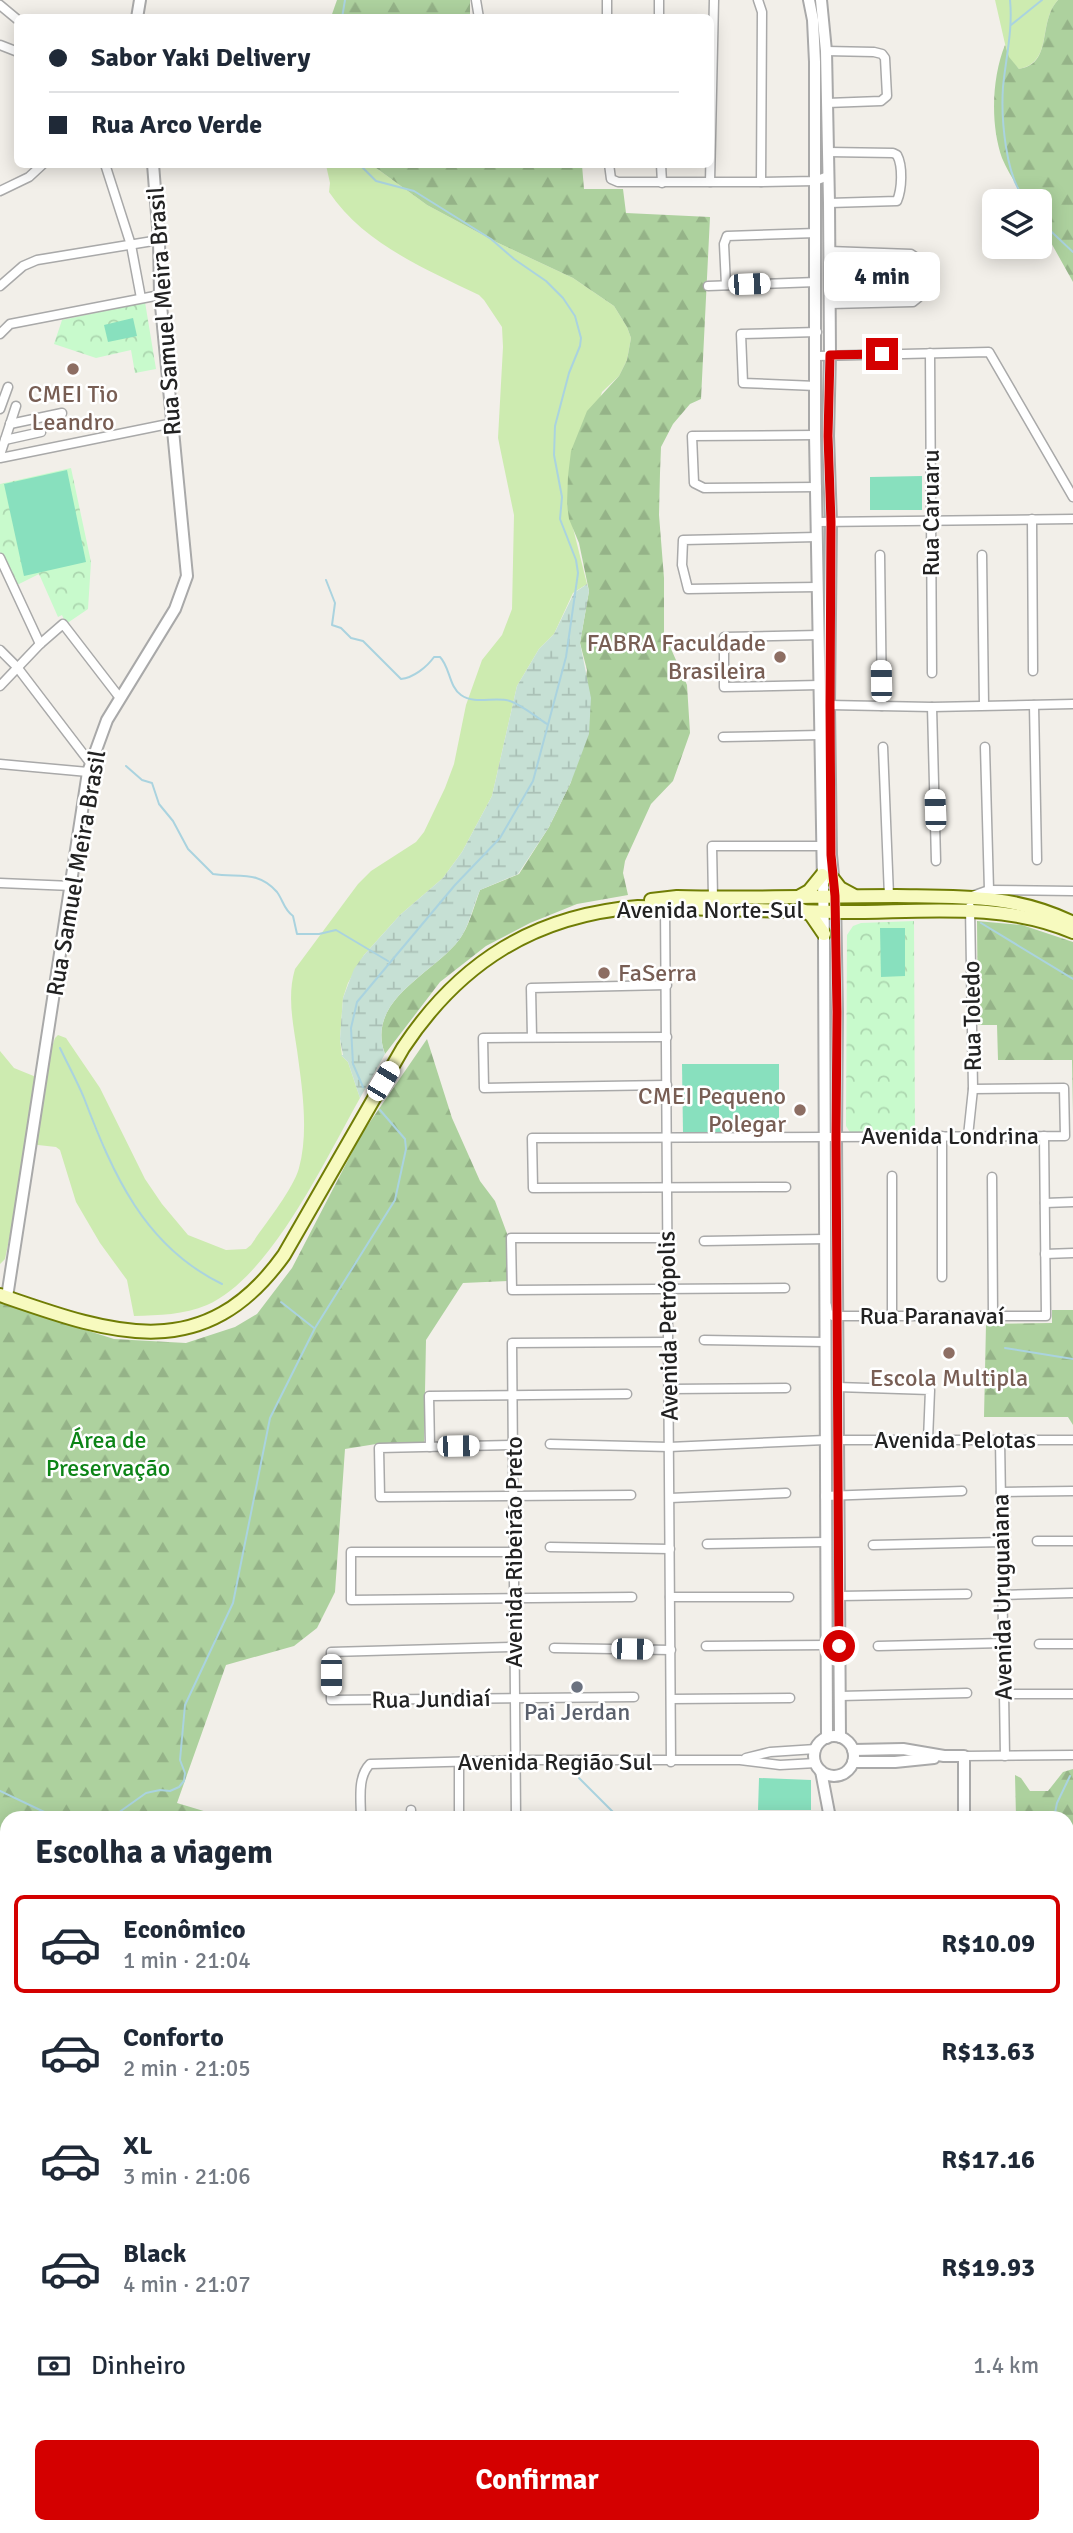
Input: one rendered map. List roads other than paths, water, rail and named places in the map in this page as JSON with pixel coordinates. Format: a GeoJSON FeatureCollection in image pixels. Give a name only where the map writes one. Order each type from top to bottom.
{"type":"FeatureCollection","features":[{"type":"Feature","properties":{"kind":"main road"},"geometry":{"type":"LineString","coordinates":[[824,934],[800,903],[809,891],[828,877],[840,888],[857,896]]}},
{"type":"Feature","properties":{"kind":"main road","name":"Avenida Norte-Sul"},"geometry":{"type":"LineString","coordinates":[[3,1290],[108,1329],[135,1332],[180,1329],[225,1311],[254,1290],[279,1261],[403,1048],[425,1016],[459,981],[517,939],[568,918],[617,908],[800,903],[829,897],[889,896],[969,897],[1022,903],[1055,913],[1073,922]]}},
{"type":"Feature","properties":{"kind":"main road","name":"Avenida Norte-Sul"},"geometry":{"type":"LineString","coordinates":[[3,1290],[93,1317],[131,1324],[179,1321],[224,1303],[243,1288],[272,1256],[400,1041],[423,1011],[450,982],[478,958],[508,939],[552,919],[603,904],[677,897],[800,903],[830,911],[970,911],[1022,916],[1073,932]]}},
{"type":"Feature","properties":{"kind":"main road"},"geometry":{"type":"LineString","coordinates":[[835,926],[840,916],[855,912]]}},
{"type":"Feature","properties":{"kind":"street"},"geometry":{"type":"LineString","coordinates":[[758,0],[762,12],[761,182]]}},
{"type":"Feature","properties":{"kind":"street"},"geometry":{"type":"LineString","coordinates":[[809,0],[823,97],[829,203],[828,436],[831,522],[828,877],[830,911],[835,926],[837,1012],[825,1239],[827,1738]]}},
{"type":"Feature","properties":{"kind":"street"},"geometry":{"type":"LineString","coordinates":[[821,0],[826,51],[815,181],[815,435],[821,846],[828,877]]}},
{"type":"Feature","properties":{"kind":"street"},"geometry":{"type":"LineString","coordinates":[[0,5],[14,17]]}},
{"type":"Feature","properties":{"kind":"street"},"geometry":{"type":"LineString","coordinates":[[823,97],[883,100],[887,96],[885,58],[879,52],[826,51]]}},
{"type":"Feature","properties":{"kind":"street"},"geometry":{"type":"LineString","coordinates":[[828,152],[895,154],[900,161],[899,194],[895,202],[829,203]]}},
{"type":"Feature","properties":{"kind":"street"},"geometry":{"type":"LineString","coordinates":[[0,191],[29,177],[39,168]]}},
{"type":"Feature","properties":{"kind":"street"},"geometry":{"type":"LineString","coordinates":[[106,168],[131,245],[141,298]]}},
{"type":"Feature","properties":{"kind":"street","name":"Rua Samuel Meira Brasil"},"geometry":{"type":"LineString","coordinates":[[3,1290],[12,1267],[90,768],[107,720],[175,609],[187,576],[160,295],[153,168]]}},
{"type":"Feature","properties":{"kind":"street"},"geometry":{"type":"LineString","coordinates":[[609,168],[610,177],[614,181],[662,183],[815,181],[828,176]]}},
{"type":"Feature","properties":{"kind":"street"},"geometry":{"type":"LineString","coordinates":[[662,168],[662,183]]}},
{"type":"Feature","properties":{"kind":"street"},"geometry":{"type":"LineString","coordinates":[[710,168],[710,182]]}},
{"type":"Feature","properties":{"kind":"street"},"geometry":{"type":"LineString","coordinates":[[726,285],[724,244],[727,236],[816,233]]}},
{"type":"Feature","properties":{"kind":"street"},"geometry":{"type":"LineString","coordinates":[[0,286],[23,266],[37,260],[159,240]]}},
{"type":"Feature","properties":{"kind":"street"},"geometry":{"type":"LineString","coordinates":[[829,251],[911,254],[917,258],[920,276],[918,298],[913,302],[830,304]]}},
{"type":"Feature","properties":{"kind":"street"},"geometry":{"type":"LineString","coordinates":[[708,285],[816,282]]}},
{"type":"Feature","properties":{"kind":"street"},"geometry":{"type":"LineString","coordinates":[[0,334],[10,324],[160,295]]}},
{"type":"Feature","properties":{"kind":"street"},"geometry":{"type":"LineString","coordinates":[[816,386],[743,383],[741,334],[817,332]]}},
{"type":"Feature","properties":{"kind":"street"},"geometry":{"type":"LineString","coordinates":[[817,356],[989,352],[1073,497]]}},
{"type":"Feature","properties":{"kind":"street","name":"Rua Caruaru"},"geometry":{"type":"LineString","coordinates":[[930,354],[932,673]]}},
{"type":"Feature","properties":{"kind":"street"},"geometry":{"type":"LineString","coordinates":[[0,409],[8,387]]}},
{"type":"Feature","properties":{"kind":"street"},"geometry":{"type":"LineString","coordinates":[[16,406],[0,456],[173,423]]}},
{"type":"Feature","properties":{"kind":"street"},"geometry":{"type":"LineString","coordinates":[[10,424],[62,413]]}},
{"type":"Feature","properties":{"kind":"street"},"geometry":{"type":"LineString","coordinates":[[5,440],[41,432]]}},
{"type":"Feature","properties":{"kind":"street"},"geometry":{"type":"LineString","coordinates":[[815,435],[692,436],[692,459],[694,483],[704,488],[817,487]]}},
{"type":"Feature","properties":{"kind":"street"},"geometry":{"type":"LineString","coordinates":[[1032,519],[1033,671]]}},
{"type":"Feature","properties":{"kind":"street"},"geometry":{"type":"LineString","coordinates":[[818,522],[1073,519]]}},
{"type":"Feature","properties":{"kind":"street"},"geometry":{"type":"LineString","coordinates":[[817,537],[683,540],[682,565],[688,589],[818,587]]}},
{"type":"Feature","properties":{"kind":"street"},"geometry":{"type":"LineString","coordinates":[[880,555],[882,706]]}},
{"type":"Feature","properties":{"kind":"street"},"geometry":{"type":"LineString","coordinates":[[982,555],[984,705]]}},
{"type":"Feature","properties":{"kind":"street"},"geometry":{"type":"LineString","coordinates":[[0,558],[40,643]]}},
{"type":"Feature","properties":{"kind":"street"},"geometry":{"type":"LineString","coordinates":[[0,686],[40,643],[63,624],[120,698]]}},
{"type":"Feature","properties":{"kind":"street"},"geometry":{"type":"LineString","coordinates":[[819,635],[724,637],[724,687],[820,685]]}},
{"type":"Feature","properties":{"kind":"street"},"geometry":{"type":"LineString","coordinates":[[0,650],[18,667],[90,768]]}},
{"type":"Feature","properties":{"kind":"street"},"geometry":{"type":"LineString","coordinates":[[830,705],[932,707],[1073,704]]}},
{"type":"Feature","properties":{"kind":"street"},"geometry":{"type":"LineString","coordinates":[[1034,705],[1037,860]]}},
{"type":"Feature","properties":{"kind":"street"},"geometry":{"type":"LineString","coordinates":[[932,707],[936,861]]}},
{"type":"Feature","properties":{"kind":"street"},"geometry":{"type":"LineString","coordinates":[[723,737],[820,735]]}},
{"type":"Feature","properties":{"kind":"street"},"geometry":{"type":"LineString","coordinates":[[883,747],[889,896]]}},
{"type":"Feature","properties":{"kind":"street"},"geometry":{"type":"LineString","coordinates":[[985,747],[989,890]]}},
{"type":"Feature","properties":{"kind":"street"},"geometry":{"type":"LineString","coordinates":[[0,764],[90,768]]}},
{"type":"Feature","properties":{"kind":"street"},"geometry":{"type":"LineString","coordinates":[[713,898],[712,846],[821,846]]}},
{"type":"Feature","properties":{"kind":"street"},"geometry":{"type":"LineString","coordinates":[[0,883],[72,886]]}},
{"type":"Feature","properties":{"kind":"street"},"geometry":{"type":"LineString","coordinates":[[969,897],[989,890],[1073,891]]}},
{"type":"Feature","properties":{"kind":"street"},"geometry":{"type":"LineString","coordinates":[[665,907],[669,900],[677,897]]}},
{"type":"Feature","properties":{"kind":"street","name":"Rua Toledo"},"geometry":{"type":"LineString","coordinates":[[968,1136],[973,1089],[969,897]]}},
{"type":"Feature","properties":{"kind":"street","name":"Avenida Petrópolis"},"geometry":{"type":"LineString","coordinates":[[665,907],[671,1762]]}},
{"type":"Feature","properties":{"kind":"street"},"geometry":{"type":"LineString","coordinates":[[830,911],[824,934],[822,1012],[837,1315],[840,1737]]}},
{"type":"Feature","properties":{"kind":"street"},"geometry":{"type":"LineString","coordinates":[[532,1037],[531,988],[667,985]]}},
{"type":"Feature","properties":{"kind":"street"},"geometry":{"type":"LineString","coordinates":[[823,989],[831,986],[837,989]]}},
{"type":"Feature","properties":{"kind":"street"},"geometry":{"type":"LineString","coordinates":[[822,1012],[837,1012]]}},
{"type":"Feature","properties":{"kind":"street"},"geometry":{"type":"LineString","coordinates":[[667,1037],[482,1038],[484,1088],[667,1085]]}},
{"type":"Feature","properties":{"kind":"street","name":"Avenida Londrina"},"geometry":{"type":"LineString","coordinates":[[667,1187],[533,1188],[532,1138],[1065,1136],[1064,1088],[973,1089]]}},
{"type":"Feature","properties":{"kind":"street"},"geometry":{"type":"LineString","coordinates":[[942,1136],[942,1277]]}},
{"type":"Feature","properties":{"kind":"street"},"geometry":{"type":"LineString","coordinates":[[1044,1136],[1045,1254],[1073,1254]]}},
{"type":"Feature","properties":{"kind":"street"},"geometry":{"type":"LineString","coordinates":[[892,1176],[892,1317]]}},
{"type":"Feature","properties":{"kind":"street"},"geometry":{"type":"LineString","coordinates":[[992,1177],[993,1316]]}},
{"type":"Feature","properties":{"kind":"street"},"geometry":{"type":"LineString","coordinates":[[667,1187],[786,1187]]}},
{"type":"Feature","properties":{"kind":"street"},"geometry":{"type":"LineString","coordinates":[[1045,1203],[1073,1202]]}},
{"type":"Feature","properties":{"kind":"street"},"geometry":{"type":"LineString","coordinates":[[667,1238],[511,1238],[512,1290],[785,1288]]}},
{"type":"Feature","properties":{"kind":"street"},"geometry":{"type":"LineString","coordinates":[[704,1241],[825,1239]]}},
{"type":"Feature","properties":{"kind":"street","name":"Rua Paranavaí"},"geometry":{"type":"LineString","coordinates":[[826,1303],[828,1313],[837,1315],[1046,1316],[1045,1254]]}},
{"type":"Feature","properties":{"kind":"street"},"geometry":{"type":"LineString","coordinates":[[704,1340],[826,1342]]}},
{"type":"Feature","properties":{"kind":"street","name":"Avenida Ribeirão Preto"},"geometry":{"type":"LineString","coordinates":[[516,1811],[512,1343],[667,1342]]}},
{"type":"Feature","properties":{"kind":"street"},"geometry":{"type":"LineString","coordinates":[[826,1354],[833,1357],[837,1364]]}},
{"type":"Feature","properties":{"kind":"street"},"geometry":{"type":"LineString","coordinates":[[837,1387],[930,1390],[928,1440]]}},
{"type":"Feature","properties":{"kind":"street"},"geometry":{"type":"LineString","coordinates":[[669,1389],[786,1388]]}},
{"type":"Feature","properties":{"kind":"street"},"geometry":{"type":"LineString","coordinates":[[430,1447],[429,1396],[627,1394]]}},
{"type":"Feature","properties":{"kind":"street","name":"Avenida Uruguaiana"},"geometry":{"type":"LineString","coordinates":[[1000,1439],[1005,1756]]}},
{"type":"Feature","properties":{"kind":"street"},"geometry":{"type":"LineString","coordinates":[[550,1444],[670,1447],[825,1440]]}},
{"type":"Feature","properties":{"kind":"street","name":"Avenida Pelotas"},"geometry":{"type":"LineString","coordinates":[[838,1440],[1073,1440]]}},
{"type":"Feature","properties":{"kind":"street"},"geometry":{"type":"LineString","coordinates":[[513,1445],[379,1448],[380,1497],[631,1495]]}},
{"type":"Feature","properties":{"kind":"street"},"geometry":{"type":"LineString","coordinates":[[825,1496],[962,1491]]}},
{"type":"Feature","properties":{"kind":"street"},"geometry":{"type":"LineString","coordinates":[[1001,1493],[1073,1491]]}},
{"type":"Feature","properties":{"kind":"street"},"geometry":{"type":"LineString","coordinates":[[670,1498],[786,1493]]}},
{"type":"Feature","properties":{"kind":"street"},"geometry":{"type":"LineString","coordinates":[[1037,1541],[1073,1541]]}},
{"type":"Feature","properties":{"kind":"street"},"geometry":{"type":"LineString","coordinates":[[707,1545],[826,1542]]}},
{"type":"Feature","properties":{"kind":"street"},"geometry":{"type":"LineString","coordinates":[[873,1545],[1002,1542]]}},
{"type":"Feature","properties":{"kind":"street"},"geometry":{"type":"LineString","coordinates":[[550,1547],[670,1549]]}},
{"type":"Feature","properties":{"kind":"street"},"geometry":{"type":"LineString","coordinates":[[514,1552],[351,1552],[351,1600],[632,1597]]}},
{"type":"Feature","properties":{"kind":"street"},"geometry":{"type":"LineString","coordinates":[[1002,1595],[1073,1593]]}},
{"type":"Feature","properties":{"kind":"street"},"geometry":{"type":"LineString","coordinates":[[839,1596],[967,1594]]}},
{"type":"Feature","properties":{"kind":"street"},"geometry":{"type":"LineString","coordinates":[[670,1597],[789,1597]]}},
{"type":"Feature","properties":{"kind":"street"},"geometry":{"type":"LineString","coordinates":[[877,1646],[1003,1643]]}},
{"type":"Feature","properties":{"kind":"street"},"geometry":{"type":"LineString","coordinates":[[1039,1644],[1073,1644]]}},
{"type":"Feature","properties":{"kind":"street"},"geometry":{"type":"LineString","coordinates":[[706,1646],[827,1645]]}},
{"type":"Feature","properties":{"kind":"street","name":"Rua Jundiaí"},"geometry":{"type":"LineString","coordinates":[[514,1647],[331,1652],[331,1700],[515,1698]]}},
{"type":"Feature","properties":{"kind":"street"},"geometry":{"type":"LineString","coordinates":[[554,1648],[671,1650]]}},
{"type":"Feature","properties":{"kind":"street"},"geometry":{"type":"LineString","coordinates":[[839,1696],[967,1693]]}},
{"type":"Feature","properties":{"kind":"street"},"geometry":{"type":"LineString","coordinates":[[1003,1695],[1073,1694]]}},
{"type":"Feature","properties":{"kind":"street"},"geometry":{"type":"LineString","coordinates":[[515,1698],[634,1697]]}},
{"type":"Feature","properties":{"kind":"street"},"geometry":{"type":"LineString","coordinates":[[671,1699],[790,1698]]}},
{"type":"Feature","properties":{"kind":"street"},"geometry":{"type":"LineString","coordinates":[[829,1811],[816,1749],[827,1738],[840,1737],[848,1742],[853,1750],[853,1762],[845,1772],[835,1776]]}},
{"type":"Feature","properties":{"kind":"street","name":"Avenida Região Sul"},"geometry":{"type":"LineString","coordinates":[[740,1760],[770,1752],[816,1749]]}},
{"type":"Feature","properties":{"kind":"street"},"geometry":{"type":"LineString","coordinates":[[853,1750],[903,1749],[944,1756]]}},
{"type":"Feature","properties":{"kind":"street"},"geometry":{"type":"LineString","coordinates":[[853,1762],[895,1762],[944,1756],[1073,1755]]}},
{"type":"Feature","properties":{"kind":"street"},"geometry":{"type":"LineString","coordinates":[[964,1756],[964,1811]]}},
{"type":"Feature","properties":{"kind":"street","name":"Avenida Região Sul"},"geometry":{"type":"LineString","coordinates":[[361,1811],[361,1783],[364,1771],[370,1764],[515,1760],[740,1760],[819,1767]]}},
{"type":"Feature","properties":{"kind":"street"},"geometry":{"type":"LineString","coordinates":[[459,1762],[459,1811]]}},
{"type":"Feature","properties":{"kind":"street"},"geometry":{"type":"LineString","coordinates":[[819,1767],[835,1776]]}},
{"type":"Feature","properties":{"kind":"street"},"geometry":{"type":"LineString","coordinates":[[828,1802],[835,1776]]}},
{"type":"Feature","properties":{"kind":"waterway"},"geometry":{"type":"LineString","coordinates":[[343,14],[345,0]]}},
{"type":"Feature","properties":{"kind":"waterway"},"geometry":{"type":"LineString","coordinates":[[1010,0],[1003,114],[1009,163],[1019,189]]}},
{"type":"Feature","properties":{"kind":"waterway"},"geometry":{"type":"LineString","coordinates":[[1011,25],[1042,0]]}},
{"type":"Feature","properties":{"kind":"waterway"},"geometry":{"type":"LineString","coordinates":[[363,168],[376,181],[414,191],[491,239],[546,281],[563,298],[575,316],[581,338],[555,426],[554,455],[562,497],[560,519],[576,560],[578,573],[566,657],[533,781],[500,838],[455,885],[357,1002],[351,1028],[353,1064],[363,1087]]}},
{"type":"Feature","properties":{"kind":"waterway"},"geometry":{"type":"LineString","coordinates":[[1052,232],[1073,252]]}},
{"type":"Feature","properties":{"kind":"waterway"},"geometry":{"type":"LineString","coordinates":[[326,580],[335,603],[332,625],[341,628],[351,638],[363,641],[401,679],[410,677],[428,665],[434,657],[440,657],[454,687],[461,695],[479,700],[510,701],[547,724]]}},
{"type":"Feature","properties":{"kind":"waterway"},"geometry":{"type":"LineString","coordinates":[[126,766],[142,780],[152,783],[159,804],[173,821],[188,849],[213,874],[248,876],[263,880],[277,892],[293,916],[297,934],[319,934],[336,930],[388,961]]}},
{"type":"Feature","properties":{"kind":"waterway"},"geometry":{"type":"LineString","coordinates":[[981,923],[1073,979]]}},
{"type":"Feature","properties":{"kind":"waterway"},"geometry":{"type":"LineString","coordinates":[[60,1048],[107,1154],[135,1205],[172,1250],[222,1284]]}},
{"type":"Feature","properties":{"kind":"waterway"},"geometry":{"type":"LineString","coordinates":[[121,1811],[146,1793],[170,1791],[184,1781],[185,1773],[180,1760],[185,1705],[233,1603],[270,1418],[315,1328],[395,1200],[406,1149],[405,1139],[380,1110]]}},
{"type":"Feature","properties":{"kind":"waterway"},"geometry":{"type":"LineString","coordinates":[[281,1302],[314,1328]]}},
{"type":"Feature","properties":{"kind":"waterway"},"geometry":{"type":"LineString","coordinates":[[1005,1348],[1073,1359]]}},
{"type":"Feature","properties":{"kind":"waterway"},"geometry":{"type":"LineString","coordinates":[[1055,1811],[1070,1776]]}},
{"type":"Feature","properties":{"kind":"waterway"},"geometry":{"type":"LineString","coordinates":[[579,1778],[612,1811]]}},
{"type":"Feature","properties":{"kind":"waterway"},"geometry":{"type":"LineString","coordinates":[[0,1791],[42,1811]]}},
{"type":"Feature","properties":{"kind":"place","name":"CMEI Tio Leandro"},"geometry":{"type":"Point","coordinates":[73,369]}},
{"type":"Feature","properties":{"kind":"place","name":"FABRA Faculdade Brasileira"},"geometry":{"type":"Point","coordinates":[780,657]}},
{"type":"Feature","properties":{"kind":"place","name":"FaSerra"},"geometry":{"type":"Point","coordinates":[604,973]}},
{"type":"Feature","properties":{"kind":"place","name":"CMEI Pequeno Polegar"},"geometry":{"type":"Point","coordinates":[800,1110]}},
{"type":"Feature","properties":{"kind":"place","name":"Escola Multipla"},"geometry":{"type":"Point","coordinates":[949,1353]}},
{"type":"Feature","properties":{"kind":"place","name":"Pai Jerdan"},"geometry":{"type":"Point","coordinates":[577,1687]}},
{"type":"Feature","properties":{"kind":"park label","name":"Área de Preservação"},"geometry":{"type":"Point","coordinates":[108,1454]}}]}
